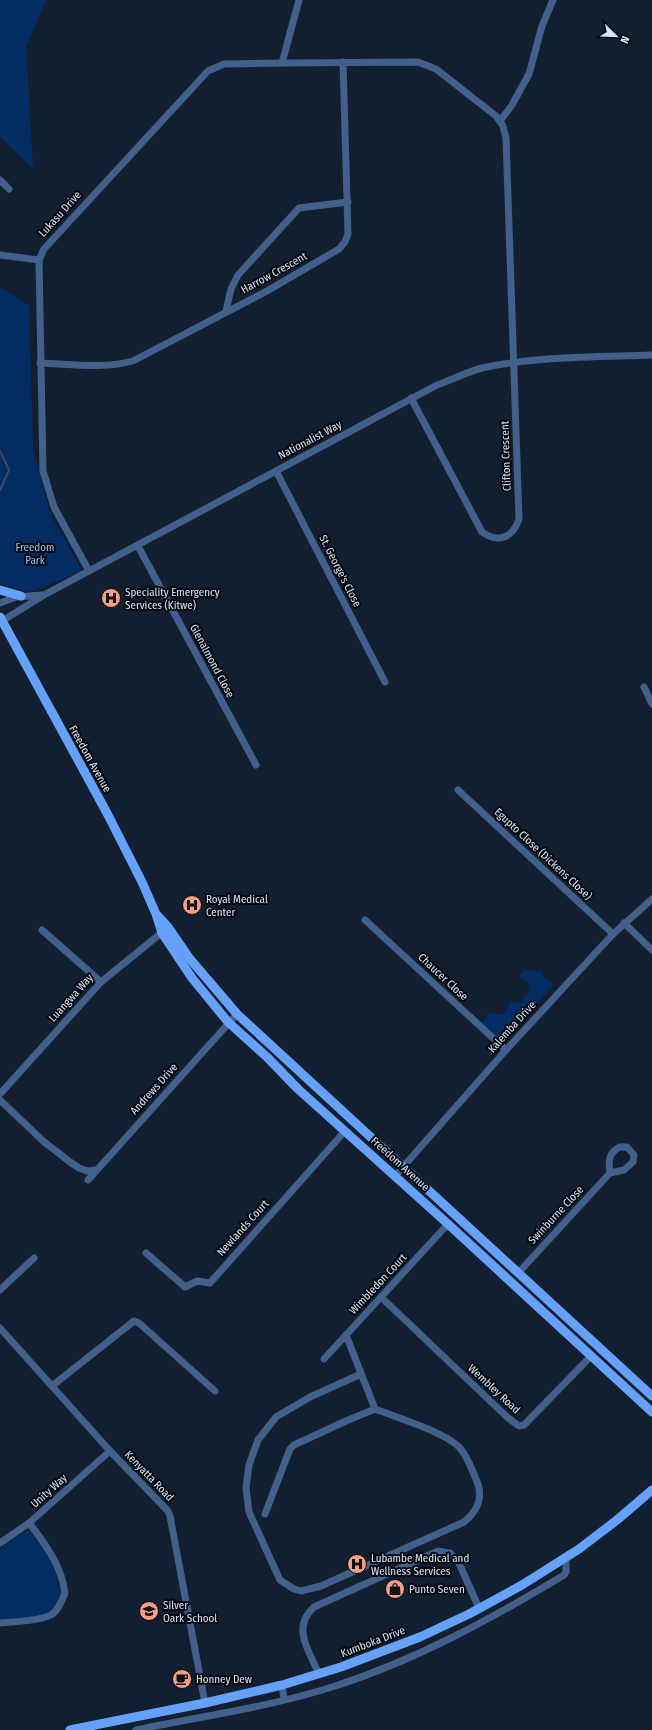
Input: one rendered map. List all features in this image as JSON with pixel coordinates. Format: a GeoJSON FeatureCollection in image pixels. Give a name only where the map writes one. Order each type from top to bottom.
{"type":"FeatureCollection","features":[{"type":"Feature","properties":{"kind":"main road"},"geometry":{"type":"LineString","coordinates":[[0,590],[21,596]]}},
{"type":"Feature","properties":{"kind":"main road","name":"Freedom Avenue"},"geometry":{"type":"LineString","coordinates":[[1,619],[108,815],[156,914],[192,978],[228,1022],[267,1057],[298,1089],[345,1130],[652,1412]]}},
{"type":"Feature","properties":{"kind":"main road","name":"Freedom Avenue"},"geometry":{"type":"LineString","coordinates":[[165,930],[237,1014],[652,1396]]}},
{"type":"Feature","properties":{"kind":"main road"},"geometry":{"type":"LineString","coordinates":[[541,1310],[581,1331]]}},
{"type":"Feature","properties":{"kind":"main road","name":"Kumboka Drive"},"geometry":{"type":"LineString","coordinates":[[70,1730],[282,1686],[420,1637],[508,1593],[566,1557],[617,1520],[651,1490]]}},
{"type":"Feature","properties":{"kind":"street"},"geometry":{"type":"LineString","coordinates":[[282,63],[299,0]]}},
{"type":"Feature","properties":{"kind":"street"},"geometry":{"type":"LineString","coordinates":[[500,121],[512,105],[529,74],[542,26],[553,0]]}},
{"type":"Feature","properties":{"kind":"street","name":"Harrow Crescent"},"geometry":{"type":"LineString","coordinates":[[40,363],[107,365],[127,362],[267,291],[339,249],[345,242],[348,234],[343,62]]}},
{"type":"Feature","properties":{"kind":"street","name":"Lukasu Drive"},"geometry":{"type":"LineString","coordinates":[[39,260],[44,249],[49,243],[208,71],[224,64],[418,62],[436,69],[496,116],[500,121]]}},
{"type":"Feature","properties":{"kind":"street","name":"Clifton Crescent"},"geometry":{"type":"LineString","coordinates":[[411,398],[482,532],[488,536],[499,538],[511,535],[519,519],[506,138],[500,121]]}},
{"type":"Feature","properties":{"kind":"street"},"geometry":{"type":"LineString","coordinates":[[0,180],[9,189]]}},
{"type":"Feature","properties":{"kind":"street"},"geometry":{"type":"LineString","coordinates":[[226,311],[231,289],[238,275],[299,208],[348,202]]}},
{"type":"Feature","properties":{"kind":"street"},"geometry":{"type":"LineString","coordinates":[[0,255],[39,260],[40,363],[44,479],[54,507],[89,571]]}},
{"type":"Feature","properties":{"kind":"street","name":"Nationalist Way"},"geometry":{"type":"LineString","coordinates":[[1,619],[276,470],[437,385],[480,368],[514,362],[560,358],[652,355]]}},
{"type":"Feature","properties":{"kind":"street","name":"St. George's Close"},"geometry":{"type":"LineString","coordinates":[[276,470],[385,682]]}},
{"type":"Feature","properties":{"kind":"street","name":"Glenalmond Close"},"geometry":{"type":"LineString","coordinates":[[138,546],[256,765]]}},
{"type":"Feature","properties":{"kind":"street"},"geometry":{"type":"LineString","coordinates":[[0,603],[21,596],[44,595]]}},
{"type":"Feature","properties":{"kind":"street"},"geometry":{"type":"LineString","coordinates":[[644,687],[652,704]]}},
{"type":"Feature","properties":{"kind":"street","name":"Egupto Close (Dickens Close)"},"geometry":{"type":"LineString","coordinates":[[458,790],[613,934]]}},
{"type":"Feature","properties":{"kind":"street","name":"Kalemba Drive"},"geometry":{"type":"LineString","coordinates":[[395,1176],[506,1050],[613,934],[652,899]]}},
{"type":"Feature","properties":{"kind":"street","name":"Chaucer Close"},"geometry":{"type":"LineString","coordinates":[[365,920],[506,1050]]}},
{"type":"Feature","properties":{"kind":"street"},"geometry":{"type":"LineString","coordinates":[[624,923],[652,950]]}},
{"type":"Feature","properties":{"kind":"street"},"geometry":{"type":"LineString","coordinates":[[42,930],[101,982]]}},
{"type":"Feature","properties":{"kind":"street","name":"Luangwa Way"},"geometry":{"type":"LineString","coordinates":[[0,1094],[101,982],[165,930]]}},
{"type":"Feature","properties":{"kind":"street","name":"Andrews Drive"},"geometry":{"type":"LineString","coordinates":[[88,1180],[228,1022],[237,1014]]}},
{"type":"Feature","properties":{"kind":"street"},"geometry":{"type":"LineString","coordinates":[[0,1100],[43,1141],[70,1162],[87,1171],[96,1170]]}},
{"type":"Feature","properties":{"kind":"street","name":"Newlands Court"},"geometry":{"type":"LineString","coordinates":[[146,1252],[185,1286],[197,1281],[210,1283],[345,1130]]}},
{"type":"Feature","properties":{"kind":"street","name":"Swinburne Close"},"geometry":{"type":"LineString","coordinates":[[519,1272],[610,1173]]}},
{"type":"Feature","properties":{"kind":"street","name":"Wimbledon Court"},"geometry":{"type":"LineString","coordinates":[[324,1359],[448,1224]]}},
{"type":"Feature","properties":{"kind":"street"},"geometry":{"type":"LineString","coordinates":[[0,1290],[34,1258]]}},
{"type":"Feature","properties":{"kind":"street","name":"Wembley Road"},"geometry":{"type":"LineString","coordinates":[[380,1297],[507,1417],[519,1426],[524,1425],[591,1356]]}},
{"type":"Feature","properties":{"kind":"street"},"geometry":{"type":"LineString","coordinates":[[52,1386],[134,1321],[139,1323],[215,1391]]}},
{"type":"Feature","properties":{"kind":"street","name":"Kenyatta Road"},"geometry":{"type":"LineString","coordinates":[[0,1328],[110,1451],[164,1506],[170,1516],[205,1703]]}},
{"type":"Feature","properties":{"kind":"street"},"geometry":{"type":"LineString","coordinates":[[346,1335],[375,1410]]}},
{"type":"Feature","properties":{"kind":"street"},"geometry":{"type":"LineString","coordinates":[[265,1514],[290,1449],[294,1445],[375,1410],[435,1433],[458,1446],[464,1453],[479,1486],[480,1498],[471,1517],[464,1522],[310,1590],[294,1589],[280,1580],[249,1512],[246,1488],[249,1465],[258,1440],[276,1417],[310,1397],[361,1374]]}},
{"type":"Feature","properties":{"kind":"street","name":"Unity Way"},"geometry":{"type":"LineString","coordinates":[[0,1543],[29,1523],[110,1451]]}},
{"type":"Feature","properties":{"kind":"street"},"geometry":{"type":"LineString","coordinates":[[0,1623],[52,1615],[65,1593],[59,1571],[52,1556],[29,1523]]}},
{"type":"Feature","properties":{"kind":"street"},"geometry":{"type":"LineString","coordinates":[[319,1674],[303,1637],[302,1626],[308,1613],[314,1607],[438,1551],[450,1553],[458,1561],[479,1608]]}},
{"type":"Feature","properties":{"kind":"street"},"geometry":{"type":"LineString","coordinates":[[136,1730],[284,1699],[334,1686],[402,1661],[460,1634],[564,1575],[566,1572],[566,1557]]}},
{"type":"Feature","properties":{"kind":"street"},"geometry":{"type":"LineString","coordinates":[[508,1593],[515,1604]]}},
{"type":"Feature","properties":{"kind":"street"},"geometry":{"type":"LineString","coordinates":[[282,1686],[284,1699]]}},
{"type":"Feature","properties":{"kind":"green space"},"geometry":{"type":"Polygon","coordinates":[[[0,0],[46,0],[26,47],[33,168],[0,137],[0,0]]]}},
{"type":"Feature","properties":{"kind":"green space","name":"Freedom Park"},"geometry":{"type":"Polygon","coordinates":[[[0,287],[29,306],[33,449],[49,511],[82,571],[30,592],[0,584],[0,287]]]}},
{"type":"Feature","properties":{"kind":"green space"},"geometry":{"type":"Polygon","coordinates":[[[524,970],[541,972],[546,979],[554,984],[534,1008],[529,1006],[523,1020],[509,1035],[498,1032],[496,1037],[482,1023],[489,1012],[502,1015],[508,1008],[509,1001],[520,1003],[529,991],[528,983],[520,977],[524,970]]]}},
{"type":"Feature","properties":{"kind":"green space"},"geometry":{"type":"Polygon","coordinates":[[[28,1530],[48,1552],[62,1593],[50,1614],[27,1618],[0,1620],[0,1548],[28,1530]]]}},
{"type":"Feature","properties":{"kind":"waterway"},"geometry":{"type":"LineString","coordinates":[[0,451],[9,470],[0,490]]}},
{"type":"Feature","properties":{"kind":"place","name":"Speciality Emergency Services (Kitwe)"},"geometry":{"type":"Point","coordinates":[111,598]}},
{"type":"Feature","properties":{"kind":"place","name":"Royal Medical Center"},"geometry":{"type":"Point","coordinates":[192,905]}},
{"type":"Feature","properties":{"kind":"place","name":"Lubambe Medical and Wellness Services"},"geometry":{"type":"Point","coordinates":[357,1564]}},
{"type":"Feature","properties":{"kind":"place","name":"Punto Seven"},"geometry":{"type":"Point","coordinates":[395,1589]}},
{"type":"Feature","properties":{"kind":"place","name":"Silver Oark School"},"geometry":{"type":"Point","coordinates":[149,1611]}},
{"type":"Feature","properties":{"kind":"place","name":"Honney Dew"},"geometry":{"type":"Point","coordinates":[182,1679]}}]}
